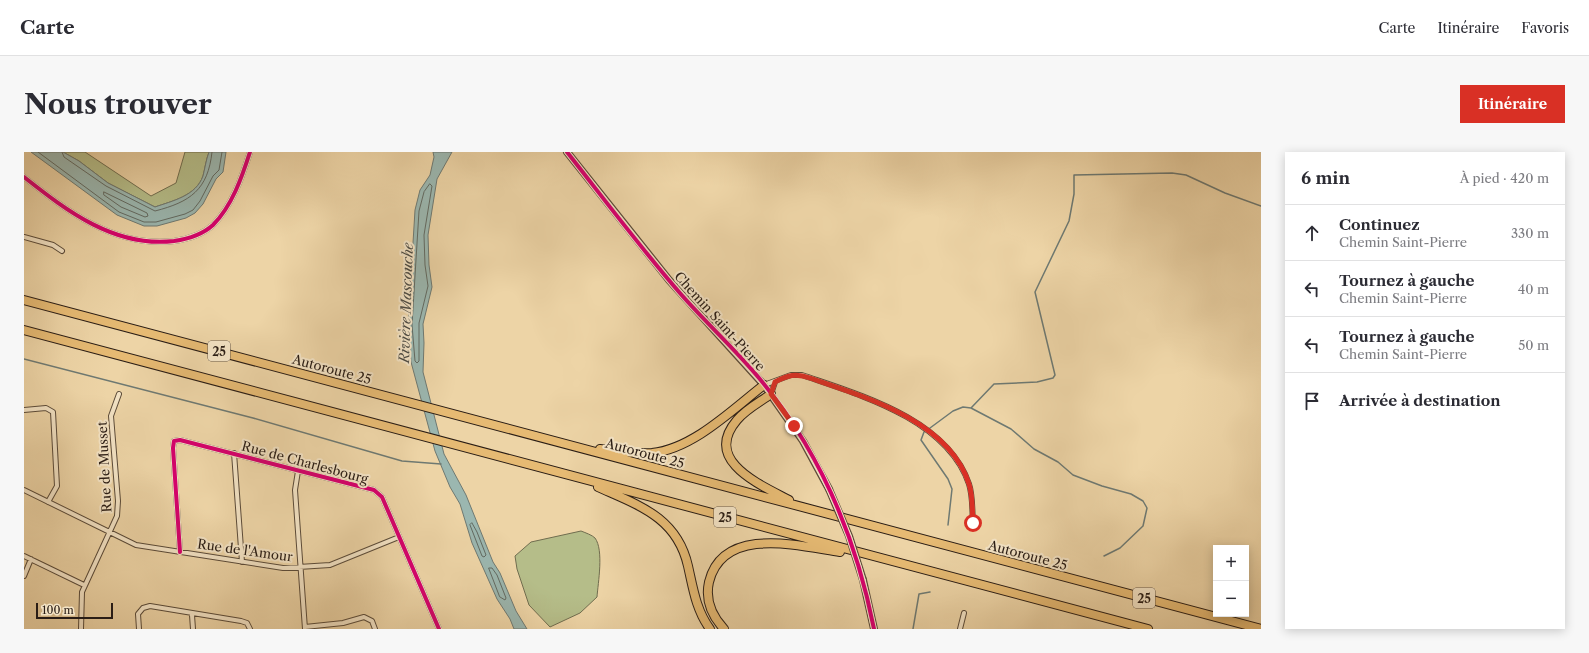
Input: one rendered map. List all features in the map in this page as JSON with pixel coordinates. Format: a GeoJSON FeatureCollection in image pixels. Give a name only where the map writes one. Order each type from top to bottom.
{"type":"FeatureCollection","features":[{"type":"Feature","properties":{"kind":"highway","name":"Autoroute 25"},"geometry":{"type":"LineString","coordinates":[[24,300],[1261,629]]}},
{"type":"Feature","properties":{"kind":"highway","name":"25"},"geometry":{"type":"LineString","coordinates":[[24,330],[1148,629]]}},
{"type":"Feature","properties":{"kind":"highway"},"geometry":{"type":"LineString","coordinates":[[568,444],[636,453],[652,453],[673,448],[700,434],[764,385]]}},
{"type":"Feature","properties":{"kind":"highway"},"geometry":{"type":"LineString","coordinates":[[771,394],[735,422],[727,441],[728,451],[733,463],[744,475],[804,507]]}},
{"type":"Feature","properties":{"kind":"highway"},"geometry":{"type":"LineString","coordinates":[[575,477],[640,506],[669,527],[682,547],[698,608],[710,629]]}},
{"type":"Feature","properties":{"kind":"highway"},"geometry":{"type":"LineString","coordinates":[[724,629],[716,620],[710,607],[708,587],[711,576],[717,565],[733,551],[752,545],[773,543],[875,556]]}},
{"type":"Feature","properties":{"kind":"street"},"geometry":{"type":"LineString","coordinates":[[24,177],[68,210],[104,230],[135,240],[170,241],[201,233],[217,220],[236,187],[250,152]]}},
{"type":"Feature","properties":{"kind":"street","name":"Chemin Saint-Pierre"},"geometry":{"type":"LineString","coordinates":[[567,152],[669,280],[764,385],[803,441],[829,489],[849,536],[863,580],[874,629]]}},
{"type":"Feature","properties":{"kind":"street"},"geometry":{"type":"LineString","coordinates":[[24,237],[53,245],[62,251]]}},
{"type":"Feature","properties":{"kind":"street","name":"Chemin Saint-Pierre"},"geometry":{"type":"LineString","coordinates":[[764,385],[791,375],[802,375],[882,404],[916,422],[947,449],[962,469],[970,489],[973,523]]}},
{"type":"Feature","properties":{"kind":"street","name":"Chemin Saint-Pierre"},"geometry":{"type":"LineString","coordinates":[[771,394],[775,382]]}},
{"type":"Feature","properties":{"kind":"street","name":"Rue de Musset"},"geometry":{"type":"LineString","coordinates":[[81,629],[80,604],[84,585],[117,516],[118,502],[111,416],[118,394]]}},
{"type":"Feature","properties":{"kind":"street"},"geometry":{"type":"LineString","coordinates":[[24,410],[46,408],[53,412],[57,486],[48,502]]}},
{"type":"Feature","properties":{"kind":"street","name":"Rue de Charlesbourg"},"geometry":{"type":"LineString","coordinates":[[180,552],[173,448],[174,441],[180,440],[234,453],[378,492],[439,629]]}},
{"type":"Feature","properties":{"kind":"street"},"geometry":{"type":"LineString","coordinates":[[234,453],[242,562]]}},
{"type":"Feature","properties":{"kind":"street"},"geometry":{"type":"LineString","coordinates":[[298,471],[295,490],[305,628],[342,623],[364,617],[372,621],[375,629]]}},
{"type":"Feature","properties":{"kind":"street","name":"Rue de l'Amour"},"geometry":{"type":"LineString","coordinates":[[24,490],[136,545],[283,568],[330,565],[399,537]]}},
{"type":"Feature","properties":{"kind":"street"},"geometry":{"type":"LineString","coordinates":[[24,556],[84,585]]}},
{"type":"Feature","properties":{"kind":"street"},"geometry":{"type":"LineString","coordinates":[[24,576],[31,559]]}},
{"type":"Feature","properties":{"kind":"street"},"geometry":{"type":"LineString","coordinates":[[139,629],[138,614],[143,608],[150,606],[192,615],[241,621],[247,623],[250,628]]}},
{"type":"Feature","properties":{"kind":"street"},"geometry":{"type":"LineString","coordinates":[[960,629],[964,613]]}},
{"type":"Feature","properties":{"kind":"street"},"geometry":{"type":"LineString","coordinates":[[192,615],[194,629]]}},
{"type":"Feature","properties":{"kind":"green space"},"geometry":{"type":"Polygon","coordinates":[[[63,152],[85,152],[151,196],[176,183],[185,152],[209,152],[200,183],[183,197],[155,207],[108,183],[79,161],[63,152]]]}},
{"type":"Feature","properties":{"kind":"green space"},"geometry":{"type":"Polygon","coordinates":[[[581,531],[594,537],[598,543],[600,567],[597,597],[580,613],[550,627],[529,605],[517,569],[515,556],[531,542],[581,531]]]}},
{"type":"Feature","properties":{"kind":"water"},"geometry":{"type":"Polygon","coordinates":[[[31,152],[63,152],[79,161],[108,183],[155,207],[183,197],[200,183],[209,152],[226,152],[223,172],[216,179],[203,204],[195,213],[186,218],[157,226],[144,226],[117,215],[31,152]]]}},
{"type":"Feature","properties":{"kind":"water","name":"Rivière Mascouche"},"geometry":{"type":"Polygon","coordinates":[[[433,152],[452,152],[437,179],[428,235],[429,265],[432,287],[423,324],[423,372],[444,454],[466,495],[493,562],[500,573],[516,611],[527,629],[514,629],[510,619],[497,599],[472,543],[460,504],[450,487],[435,451],[411,362],[408,325],[415,210],[420,190],[430,175],[434,157],[433,152]]]}},
{"type":"Feature","properties":{"kind":"waterway"},"geometry":{"type":"LineString","coordinates":[[971,408],[994,384],[1037,382],[1053,378],[1055,375],[1035,292],[1069,221],[1074,194],[1074,175],[1172,173],[1186,175],[1225,193],[1261,206]]}},
{"type":"Feature","properties":{"kind":"waterway"},"geometry":{"type":"LineString","coordinates":[[24,359],[253,418],[402,461],[441,464]]}},
{"type":"Feature","properties":{"kind":"waterway"},"geometry":{"type":"LineString","coordinates":[[930,428],[953,411],[963,407],[971,408],[1011,429],[1034,449],[1058,462],[1073,475],[1102,486],[1131,494],[1143,501],[1147,508],[1143,526],[1120,548],[1104,556]]}},
{"type":"Feature","properties":{"kind":"waterway"},"geometry":{"type":"LineString","coordinates":[[924,432],[921,440],[948,479],[952,489],[948,525]]}},
{"type":"Feature","properties":{"kind":"waterway"},"geometry":{"type":"LineString","coordinates":[[913,629],[919,594],[930,592]]}},
{"type":"Feature","properties":{"kind":"cycle path"},"geometry":{"type":"LineString","coordinates":[[24,177],[75,214],[112,233],[132,239],[152,242],[174,241],[190,238],[200,234],[213,225],[220,217],[236,191],[250,152]]}},
{"type":"Feature","properties":{"kind":"cycle path"},"geometry":{"type":"LineString","coordinates":[[567,152],[622,223],[665,275],[759,378],[800,435],[817,465],[846,528],[857,561],[874,629]]}},
{"type":"Feature","properties":{"kind":"cycle path"},"geometry":{"type":"LineString","coordinates":[[180,552],[173,448],[174,441],[180,440],[374,490],[382,497],[439,629]]}},
{"type":"Feature","properties":{"kind":"route"},"geometry":{"type":"LineString","coordinates":[[794,426],[771,394],[775,382],[784,377],[798,374],[837,387],[899,412],[910,418],[927,431],[957,460],[970,486],[973,523]]}}]}
